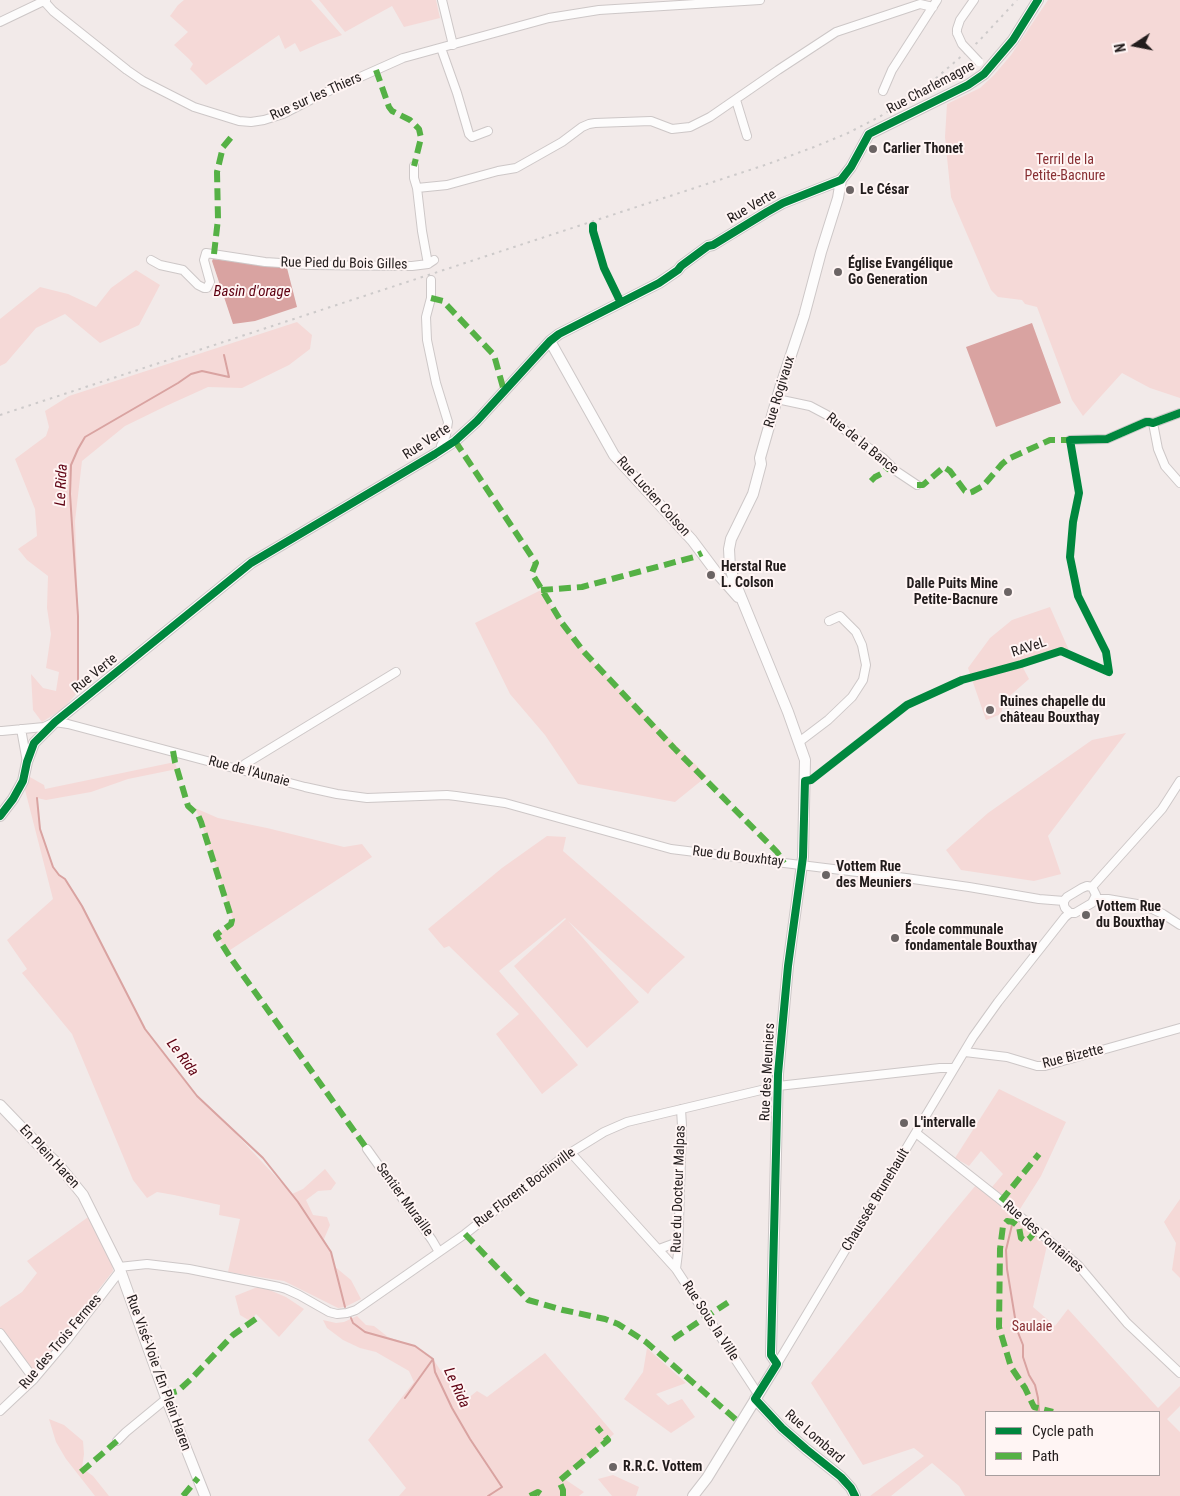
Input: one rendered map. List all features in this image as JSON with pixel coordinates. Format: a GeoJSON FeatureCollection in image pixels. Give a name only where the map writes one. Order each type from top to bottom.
{"type":"FeatureCollection","features":[{"type":"Feature","properties":{"kind":"street"},"geometry":{"type":"LineString","coordinates":[[442,0],[452,44]]}},
{"type":"Feature","properties":{"kind":"street","name":"Rue sur les Thiers"},"geometry":{"type":"LineString","coordinates":[[45,1],[53,11],[143,81],[194,107],[239,121],[251,122],[272,118],[403,58],[548,18],[599,10],[760,0]]}},
{"type":"Feature","properties":{"kind":"street","name":"Rue Charlemagne"},"geometry":{"type":"LineString","coordinates":[[974,0],[956,29],[962,44],[988,71]]}},
{"type":"Feature","properties":{"kind":"street","name":"Rue Charlemagne"},"geometry":{"type":"LineString","coordinates":[[841,180],[851,168],[869,134],[968,85],[988,71],[1013,40],[1038,0]]}},
{"type":"Feature","properties":{"kind":"street"},"geometry":{"type":"LineString","coordinates":[[0,22],[45,1]]}},
{"type":"Feature","properties":{"kind":"street"},"geometry":{"type":"LineString","coordinates":[[417,188],[448,185],[498,170],[516,168],[562,142],[582,127],[596,122],[651,121],[672,129],[690,126],[710,117],[841,29],[920,4],[935,4]]}},
{"type":"Feature","properties":{"kind":"street","name":"Rue Charlemagne"},"geometry":{"type":"LineString","coordinates":[[883,91],[892,70],[935,4]]}},
{"type":"Feature","properties":{"kind":"street"},"geometry":{"type":"LineString","coordinates":[[441,48],[469,134],[472,137],[488,131]]}},
{"type":"Feature","properties":{"kind":"street"},"geometry":{"type":"LineString","coordinates":[[736,100],[747,136]]}},
{"type":"Feature","properties":{"kind":"street","name":"Rue Pied du Bois Gilles"},"geometry":{"type":"LineString","coordinates":[[152,260],[160,266],[183,270],[198,285],[204,288],[207,288],[210,282],[204,260],[206,253],[265,262],[311,265],[412,266],[431,262],[422,231],[414,166]]}},
{"type":"Feature","properties":{"kind":"street","name":"Rue Verte"},"geometry":{"type":"LineString","coordinates":[[27,762],[34,743],[55,722],[251,563],[455,441],[477,422],[550,341],[559,334],[659,283],[708,246],[713,245],[783,203],[841,180]]}},
{"type":"Feature","properties":{"kind":"street","name":"Rue Rogivaux"},"geometry":{"type":"LineString","coordinates":[[799,742],[730,568],[729,549],[731,539],[753,494],[761,464],[760,458],[777,398],[804,316],[841,180]]}},
{"type":"Feature","properties":{"kind":"street"},"geometry":{"type":"LineString","coordinates":[[827,186],[836,189],[839,193]]}},
{"type":"Feature","properties":{"kind":"street"},"geometry":{"type":"LineString","coordinates":[[431,280],[431,298],[426,317],[427,340],[436,382],[448,422],[441,450]]}},
{"type":"Feature","properties":{"kind":"street","name":"Rue Lucien Colson"},"geometry":{"type":"LineString","coordinates":[[550,341],[614,455],[692,540],[716,572]]}},
{"type":"Feature","properties":{"kind":"street","name":"Rue de la Bance"},"geometry":{"type":"LineString","coordinates":[[777,398],[810,406],[827,415],[883,458],[896,472],[917,485]]}},
{"type":"Feature","properties":{"kind":"street"},"geometry":{"type":"LineString","coordinates":[[1070,440],[1107,438],[1146,422],[1152,423],[1180,413]]}},
{"type":"Feature","properties":{"kind":"street"},"geometry":{"type":"LineString","coordinates":[[1152,423],[1158,449],[1165,466],[1180,483]]}},
{"type":"Feature","properties":{"kind":"street"},"geometry":{"type":"LineString","coordinates":[[716,572],[726,572],[730,568]]}},
{"type":"Feature","properties":{"kind":"street"},"geometry":{"type":"LineString","coordinates":[[716,572],[742,601]]}},
{"type":"Feature","properties":{"kind":"street"},"geometry":{"type":"LineString","coordinates":[[799,742],[828,720],[852,697],[862,680],[866,664],[862,645],[843,612],[829,621]]}},
{"type":"Feature","properties":{"kind":"street"},"geometry":{"type":"LineString","coordinates":[[240,769],[245,764],[396,672]]}},
{"type":"Feature","properties":{"kind":"street"},"geometry":{"type":"LineString","coordinates":[[0,730],[2,732],[44,727],[55,722]]}},
{"type":"Feature","properties":{"kind":"street","name":"Rue de l'Aunaie"},"geometry":{"type":"LineString","coordinates":[[55,722],[337,794],[367,798],[447,795]]}},
{"type":"Feature","properties":{"kind":"street"},"geometry":{"type":"LineString","coordinates":[[0,816],[13,800],[23,781],[27,762],[21,729]]}},
{"type":"Feature","properties":{"kind":"street","name":"Rue des Meuniers"},"geometry":{"type":"LineString","coordinates":[[776,1364],[770,1352],[778,1086],[788,966],[802,865],[805,760],[799,742]]}},
{"type":"Feature","properties":{"kind":"street"},"geometry":{"type":"LineString","coordinates":[[1092,887],[1162,809],[1180,781]]}},
{"type":"Feature","properties":{"kind":"street","name":"Rue du Bouxhtay"},"geometry":{"type":"LineString","coordinates":[[447,795],[506,803],[671,849],[1064,901]]}},
{"type":"Feature","properties":{"kind":"street"},"geometry":{"type":"LineString","coordinates":[[1070,913],[1065,908],[1064,901],[1067,897],[1087,886],[1092,887]]}},
{"type":"Feature","properties":{"kind":"street"},"geometry":{"type":"LineString","coordinates":[[1092,887],[1095,899],[1117,901],[1150,908],[1180,925]]}},
{"type":"Feature","properties":{"kind":"street","name":"Chaussée Brunehault"},"geometry":{"type":"LineString","coordinates":[[693,1496],[707,1478],[973,1037],[998,1002],[1060,924],[1070,913],[1075,913],[1092,903],[1095,899]]}},
{"type":"Feature","properties":{"kind":"street","name":"Rue Bizette"},"geometry":{"type":"LineString","coordinates":[[965,1052],[1007,1057],[1037,1066],[1045,1066],[1180,1028]]}},
{"type":"Feature","properties":{"kind":"street","name":"Rue Florent Boclinville"},"geometry":{"type":"LineString","coordinates":[[119,1269],[147,1264],[189,1269],[279,1287],[299,1295],[321,1308],[337,1314],[347,1313],[356,1310],[439,1252],[562,1158],[604,1132],[628,1122],[778,1086],[954,1068]]}},
{"type":"Feature","properties":{"kind":"street","name":"En Plein Haren"},"geometry":{"type":"LineString","coordinates":[[0,1105],[58,1163],[84,1195],[119,1269]]}},
{"type":"Feature","properties":{"kind":"street","name":"Rue du Docteur Malpas"},"geometry":{"type":"LineString","coordinates":[[676,1269],[682,1126],[681,1109]]}},
{"type":"Feature","properties":{"kind":"street","name":"Rue des Fontaines"},"geometry":{"type":"LineString","coordinates":[[916,1133],[1078,1266],[1127,1323],[1180,1373]]}},
{"type":"Feature","properties":{"kind":"street","name":"Sentier Muraille"},"geometry":{"type":"LineString","coordinates":[[367,1148],[439,1252]]}},
{"type":"Feature","properties":{"kind":"street","name":"Rue Sous la Ville"},"geometry":{"type":"LineString","coordinates":[[571,1153],[676,1269],[756,1396]]}},
{"type":"Feature","properties":{"kind":"street"},"geometry":{"type":"LineString","coordinates":[[659,1249],[678,1242]]}},
{"type":"Feature","properties":{"kind":"street","name":"Rue des Trois Fermes"},"geometry":{"type":"LineString","coordinates":[[0,1411],[34,1379],[67,1340],[119,1269]]}},
{"type":"Feature","properties":{"kind":"street","name":"Rue Visé-Voie /En Plein Haren"},"geometry":{"type":"LineString","coordinates":[[119,1269],[166,1399],[205,1496]]}},
{"type":"Feature","properties":{"kind":"street"},"geometry":{"type":"LineString","coordinates":[[0,1333],[34,1379]]}},
{"type":"Feature","properties":{"kind":"street","name":"Rue Lombard"},"geometry":{"type":"LineString","coordinates":[[756,1396],[782,1428],[841,1477],[855,1496]]}},
{"type":"Feature","properties":{"kind":"street"},"geometry":{"type":"LineString","coordinates":[[117,1440],[166,1399]]}},
{"type":"Feature","properties":{"kind":"green space"},"geometry":{"type":"Polygon","coordinates":[[[184,0],[311,0],[342,35],[300,52],[295,43],[285,49],[279,35],[206,85],[190,69],[193,64],[189,59],[174,45],[188,32],[170,16],[184,0]]]}},
{"type":"Feature","properties":{"kind":"green space"},"geometry":{"type":"Polygon","coordinates":[[[319,0],[436,0],[440,18],[404,27],[392,6],[345,32],[319,0]]]}},
{"type":"Feature","properties":{"kind":"green space","name":"Terril de la Petite-Bacnure"},"geometry":{"type":"Polygon","coordinates":[[[1048,0],[1180,0],[1180,398],[1150,388],[1122,373],[1083,416],[1072,400],[1037,307],[1025,304],[1022,300],[998,297],[991,290],[951,197],[945,137],[947,104],[980,88],[994,75],[1011,55],[1048,0]]]}},
{"type":"Feature","properties":{"kind":"green space"},"geometry":{"type":"Polygon","coordinates":[[[136,270],[160,285],[139,325],[100,343],[65,314],[36,328],[6,363],[0,366],[0,319],[40,287],[68,294],[96,307],[111,288],[136,270]]]}},
{"type":"Feature","properties":{"kind":"green space"},"geometry":{"type":"Polygon","coordinates":[[[297,322],[312,335],[310,349],[289,365],[242,388],[208,387],[166,406],[125,426],[82,461],[75,521],[79,637],[78,692],[63,709],[42,722],[33,710],[31,674],[43,688],[56,691],[59,672],[46,668],[51,634],[47,608],[48,576],[27,560],[18,549],[37,536],[35,509],[15,459],[46,436],[49,427],[45,411],[69,396],[297,322]]]}},
{"type":"Feature","properties":{"kind":"green space"},"geometry":{"type":"Polygon","coordinates":[[[541,590],[561,622],[596,665],[707,776],[675,802],[578,784],[545,735],[510,694],[475,623],[541,590]]]}},
{"type":"Feature","properties":{"kind":"green space"},"geometry":{"type":"Polygon","coordinates":[[[1050,607],[1071,655],[1061,651],[1021,664],[1029,679],[1004,701],[1001,714],[986,720],[968,668],[990,638],[1012,620],[1050,607]]]}},
{"type":"Feature","properties":{"kind":"green space"},"geometry":{"type":"Polygon","coordinates":[[[1126,733],[1048,836],[1061,874],[1034,881],[961,870],[946,850],[988,813],[1092,740],[1126,733]]]}},
{"type":"Feature","properties":{"kind":"green space"},"geometry":{"type":"Polygon","coordinates":[[[175,762],[177,769],[128,779],[91,792],[46,800],[37,798],[40,829],[53,867],[65,879],[82,906],[145,1029],[196,1096],[222,1119],[292,1194],[303,1189],[325,1169],[336,1183],[331,1190],[318,1191],[306,1200],[313,1215],[327,1217],[330,1225],[324,1239],[331,1252],[334,1266],[351,1280],[361,1299],[345,1307],[338,1308],[284,1281],[228,1272],[240,1219],[219,1215],[220,1205],[157,1192],[147,1198],[133,1180],[72,1034],[22,973],[27,969],[7,940],[53,899],[24,786],[28,776],[44,785],[45,789],[175,762]]]}},
{"type":"Feature","properties":{"kind":"green space"},"geometry":{"type":"Polygon","coordinates":[[[195,808],[218,818],[344,847],[362,844],[372,857],[227,952],[217,935],[234,923],[195,808]]]}},
{"type":"Feature","properties":{"kind":"green space"},"geometry":{"type":"Polygon","coordinates":[[[547,836],[566,837],[563,851],[685,957],[648,994],[568,921],[639,1002],[587,1048],[514,966],[565,918],[499,971],[578,1065],[542,1094],[496,1034],[519,1014],[449,946],[444,948],[428,929],[502,868],[547,836]]]}},
{"type":"Feature","properties":{"kind":"green space"},"geometry":{"type":"Polygon","coordinates":[[[999,1089],[1066,1122],[1041,1176],[1020,1209],[992,1187],[1003,1174],[981,1151],[969,1166],[955,1158],[999,1089]]]}},
{"type":"Feature","properties":{"kind":"green space","name":"Saulaie"},"geometry":{"type":"Polygon","coordinates":[[[976,1185],[1048,1241],[1033,1307],[1055,1326],[1068,1309],[1158,1408],[1180,1386],[1180,1406],[1167,1419],[1180,1432],[1180,1496],[965,1496],[959,1486],[932,1463],[891,1496],[870,1496],[924,1456],[914,1448],[863,1465],[811,1383],[976,1185]]]}},
{"type":"Feature","properties":{"kind":"green space"},"geometry":{"type":"Polygon","coordinates":[[[1180,1199],[1180,1278],[1172,1270],[1176,1243],[1164,1222],[1180,1199]]]}},
{"type":"Feature","properties":{"kind":"green space"},"geometry":{"type":"Polygon","coordinates":[[[91,1215],[112,1263],[113,1271],[37,1369],[33,1369],[28,1366],[0,1329],[0,1307],[22,1292],[37,1273],[27,1261],[91,1215]]]}},
{"type":"Feature","properties":{"kind":"green space"},"geometry":{"type":"Polygon","coordinates":[[[260,1286],[286,1297],[304,1309],[279,1337],[256,1314],[250,1321],[240,1315],[235,1296],[260,1286]]]}},
{"type":"Feature","properties":{"kind":"green space"},"geometry":{"type":"Polygon","coordinates":[[[357,1316],[366,1325],[374,1326],[388,1337],[415,1346],[433,1359],[462,1403],[477,1391],[487,1397],[545,1353],[614,1434],[563,1478],[584,1492],[579,1496],[399,1496],[406,1488],[368,1440],[414,1382],[409,1371],[376,1352],[360,1348],[343,1340],[327,1328],[323,1320],[336,1323],[344,1322],[357,1316]]]}},
{"type":"Feature","properties":{"kind":"green space"},"geometry":{"type":"Polygon","coordinates":[[[647,1348],[686,1383],[656,1394],[668,1405],[682,1399],[695,1417],[671,1433],[624,1399],[643,1372],[647,1348]]]}},
{"type":"Feature","properties":{"kind":"green space"},"geometry":{"type":"Polygon","coordinates":[[[49,1419],[64,1425],[83,1441],[82,1468],[93,1476],[109,1496],[95,1496],[66,1459],[56,1442],[49,1419]]]}},
{"type":"Feature","properties":{"kind":"green space"},"geometry":{"type":"Polygon","coordinates":[[[613,1475],[639,1487],[636,1496],[612,1496],[598,1479],[613,1475]]]}},
{"type":"Feature","properties":{"kind":"water","name":"Basin d'orage"},"geometry":{"type":"Polygon","coordinates":[[[213,259],[287,268],[297,307],[255,321],[233,324],[212,261],[213,259]]]}},
{"type":"Feature","properties":{"kind":"water"},"geometry":{"type":"Polygon","coordinates":[[[1032,323],[1061,403],[996,427],[966,347],[1032,323]]]}},
{"type":"Feature","properties":{"kind":"waterway","name":"Le Rida"},"geometry":{"type":"LineString","coordinates":[[78,692],[78,616],[70,494],[71,465],[85,437],[191,374],[202,371],[229,377],[224,355]]}},
{"type":"Feature","properties":{"kind":"waterway","name":"Le Rida"},"geometry":{"type":"LineString","coordinates":[[37,798],[40,829],[53,867],[65,879],[82,906],[145,1029],[197,1096],[263,1158],[298,1202],[331,1252],[345,1307]]}},
{"type":"Feature","properties":{"kind":"waterway"},"geometry":{"type":"LineString","coordinates":[[1012,1225],[1006,1250],[1007,1269],[1017,1330],[1023,1345],[1023,1357],[1029,1375],[1035,1385],[1039,1411]]}},
{"type":"Feature","properties":{"kind":"waterway","name":"Le Rida"},"geometry":{"type":"LineString","coordinates":[[351,1318],[353,1323],[365,1332],[415,1346],[433,1359],[435,1372],[452,1408],[502,1487],[488,1496]]}},
{"type":"Feature","properties":{"kind":"waterway"},"geometry":{"type":"LineString","coordinates":[[405,1398],[433,1359]]}},
{"type":"Feature","properties":{"kind":"railway"},"geometry":{"type":"LineString","coordinates":[[0,415],[768,164],[814,147],[848,133],[879,117],[928,85],[978,42],[1017,0]]}},
{"type":"Feature","properties":{"kind":"marked path"},"geometry":{"type":"LineString","coordinates":[[376,70],[389,107],[392,111],[410,120],[419,129],[421,138],[414,166]]}},
{"type":"Feature","properties":{"kind":"marked path"},"geometry":{"type":"LineString","coordinates":[[214,254],[218,219],[217,172],[223,147],[233,135]]}},
{"type":"Feature","properties":{"kind":"marked path"},"geometry":{"type":"LineString","coordinates":[[431,298],[443,301],[494,355],[504,391]]}},
{"type":"Feature","properties":{"kind":"marked path"},"geometry":{"type":"LineString","coordinates":[[917,485],[923,485],[944,467],[950,471],[965,491],[969,493],[983,486],[1008,459],[1050,440],[1070,440]]}},
{"type":"Feature","properties":{"kind":"marked path"},"geometry":{"type":"LineString","coordinates":[[455,441],[536,563],[533,575],[562,623],[584,652],[674,748],[777,852],[784,863]]}},
{"type":"Feature","properties":{"kind":"marked path"},"geometry":{"type":"LineString","coordinates":[[871,481],[883,473],[889,466]]}},
{"type":"Feature","properties":{"kind":"marked path"},"geometry":{"type":"LineString","coordinates":[[541,590],[582,587],[694,557],[702,553]]}},
{"type":"Feature","properties":{"kind":"marked path"},"geometry":{"type":"LineString","coordinates":[[173,751],[188,806],[198,815],[201,822],[232,920],[231,924],[216,935],[367,1149]]}},
{"type":"Feature","properties":{"kind":"marked path"},"geometry":{"type":"LineString","coordinates":[[1001,1201],[1039,1154]]}},
{"type":"Feature","properties":{"kind":"marked path"},"geometry":{"type":"LineString","coordinates":[[1036,1230],[1026,1241],[1021,1238],[1019,1227],[1013,1222],[1007,1221],[1003,1226],[1000,1249],[999,1327],[1011,1367],[1025,1388],[1034,1407],[1049,1411]]}},
{"type":"Feature","properties":{"kind":"marked path"},"geometry":{"type":"LineString","coordinates":[[465,1234],[528,1300],[618,1324],[646,1342],[740,1423]]}},
{"type":"Feature","properties":{"kind":"marked path"},"geometry":{"type":"LineString","coordinates":[[673,1339],[730,1301]]}},
{"type":"Feature","properties":{"kind":"marked path"},"geometry":{"type":"LineString","coordinates":[[165,1395],[178,1391],[233,1335],[257,1318]]}},
{"type":"Feature","properties":{"kind":"marked path"},"geometry":{"type":"LineString","coordinates":[[563,1496],[563,1490],[559,1481],[608,1440],[597,1427]]}},
{"type":"Feature","properties":{"kind":"marked path"},"geometry":{"type":"LineString","coordinates":[[81,1472],[117,1441]]}},
{"type":"Feature","properties":{"kind":"marked path"},"geometry":{"type":"LineString","coordinates":[[183,1496],[198,1478]]}},
{"type":"Feature","properties":{"kind":"marked path"},"geometry":{"type":"LineString","coordinates":[[530,1496],[538,1492],[544,1496]]}},
{"type":"Feature","properties":{"kind":"cycle path"},"geometry":{"type":"LineString","coordinates":[[0,816],[13,799],[23,781],[34,743],[55,722],[251,563],[455,441],[477,421],[550,341],[559,334],[659,283],[708,246],[713,245],[783,203],[841,180],[851,167],[869,134],[968,85],[984,74],[1013,40],[1038,0]]}},
{"type":"Feature","properties":{"kind":"cycle path"},"geometry":{"type":"LineString","coordinates":[[593,226],[604,268],[620,301]]}},
{"type":"Feature","properties":{"kind":"cycle path","name":"RAVeL"},"geometry":{"type":"LineString","coordinates":[[855,1496],[851,1488],[841,1477],[782,1428],[755,1399],[777,1364],[771,1352],[778,1074],[788,966],[803,857],[805,781],[811,780],[907,705],[962,680],[1061,651],[1109,672],[1106,652],[1078,596],[1070,557],[1073,522],[1079,493],[1070,440],[1107,439],[1146,422],[1153,423],[1180,413]]}},
{"type":"Feature","properties":{"kind":"place","name":"Carlier Thonet"},"geometry":{"type":"Point","coordinates":[873,149]}},
{"type":"Feature","properties":{"kind":"place","name":"Le César"},"geometry":{"type":"Point","coordinates":[850,190]}},
{"type":"Feature","properties":{"kind":"place","name":"Église Evangélique Go Generation"},"geometry":{"type":"Point","coordinates":[838,272]}},
{"type":"Feature","properties":{"kind":"place","name":"Herstal Rue L. Colson"},"geometry":{"type":"Point","coordinates":[711,575]}},
{"type":"Feature","properties":{"kind":"place","name":"Dalle Puits Mine Petite-Bacnure"},"geometry":{"type":"Point","coordinates":[1008,592]}},
{"type":"Feature","properties":{"kind":"place","name":"Ruines chapelle du château Bouxthay"},"geometry":{"type":"Point","coordinates":[990,710]}},
{"type":"Feature","properties":{"kind":"place","name":"Vottem Rue des Meuniers"},"geometry":{"type":"Point","coordinates":[826,875]}},
{"type":"Feature","properties":{"kind":"place","name":"Vottem Rue du Bouxthay"},"geometry":{"type":"Point","coordinates":[1086,915]}},
{"type":"Feature","properties":{"kind":"place","name":"École communale fondamentale Bouxthay"},"geometry":{"type":"Point","coordinates":[895,938]}},
{"type":"Feature","properties":{"kind":"place","name":"L'intervalle"},"geometry":{"type":"Point","coordinates":[904,1123]}},
{"type":"Feature","properties":{"kind":"place","name":"R.R.C. Vottem"},"geometry":{"type":"Point","coordinates":[613,1467]}}]}
